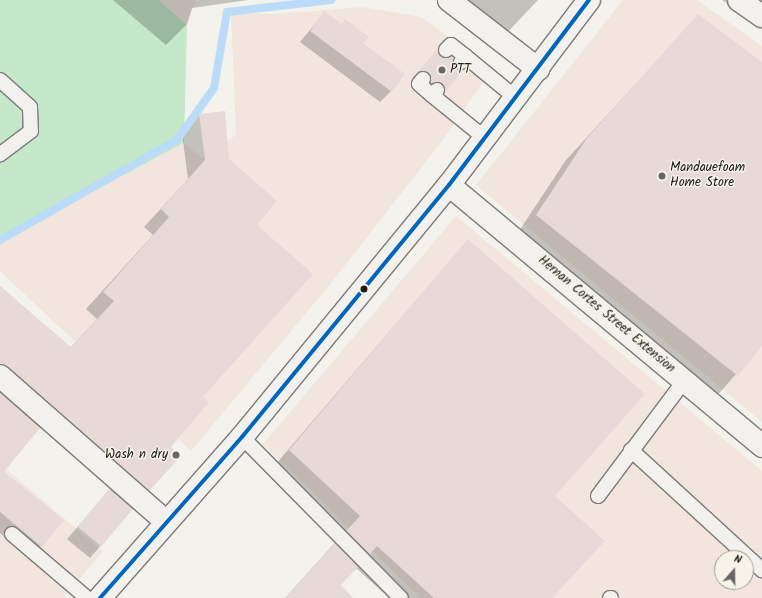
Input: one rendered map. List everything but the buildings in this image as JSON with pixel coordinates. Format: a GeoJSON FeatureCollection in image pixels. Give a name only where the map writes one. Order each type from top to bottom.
{"type":"FeatureCollection","features":[{"type":"Feature","properties":{"kind":"main road"},"geometry":{"type":"LineString","coordinates":[[449,0],[538,68]]}},
{"type":"Feature","properties":{"kind":"main road"},"geometry":{"type":"LineString","coordinates":[[100,598],[242,437],[450,185],[589,0]]}},
{"type":"Feature","properties":{"kind":"main road"},"geometry":{"type":"LineString","coordinates":[[739,0],[762,16]]}},
{"type":"Feature","properties":{"kind":"main road","name":"Hernan Cortes Street Extension"},"geometry":{"type":"LineString","coordinates":[[450,185],[762,446]]}},
{"type":"Feature","properties":{"kind":"main road"},"geometry":{"type":"LineString","coordinates":[[0,376],[166,522]]}},
{"type":"Feature","properties":{"kind":"lane"},"geometry":{"type":"LineString","coordinates":[[446,50],[451,45],[463,59],[516,98]]}},
{"type":"Feature","properties":{"kind":"lane"},"geometry":{"type":"LineString","coordinates":[[423,79],[419,84],[435,93],[486,139]]}},
{"type":"Feature","properties":{"kind":"lane"},"geometry":{"type":"LineString","coordinates":[[0,80],[30,107],[31,131],[0,154]]}},
{"type":"Feature","properties":{"kind":"lane"},"geometry":{"type":"LineString","coordinates":[[598,496],[684,380]]}},
{"type":"Feature","properties":{"kind":"lane"},"geometry":{"type":"LineString","coordinates":[[242,437],[401,598]]}},
{"type":"Feature","properties":{"kind":"lane"},"geometry":{"type":"LineString","coordinates":[[631,450],[762,570]]}},
{"type":"Feature","properties":{"kind":"lane"},"geometry":{"type":"LineString","coordinates":[[12,534],[87,598]]}},
{"type":"Feature","properties":{"kind":"shaded area"},"geometry":{"type":"Polygon","coordinates":[[[159,0],[196,0],[187,25],[159,0]]]}},
{"type":"Feature","properties":{"kind":"shaded area","name":"Mandauefoam Home Store"},"geometry":{"type":"Polygon","coordinates":[[[623,0],[697,0],[762,46],[762,422],[476,185],[623,0]]]}},
{"type":"Feature","properties":{"kind":"shaded area"},"geometry":{"type":"Polygon","coordinates":[[[361,7],[421,17],[493,68],[442,141],[332,282],[191,451],[0,271],[0,241],[184,143],[202,158],[236,135],[231,13],[276,14],[361,7]]]}},
{"type":"Feature","properties":{"kind":"shaded area"},"geometry":{"type":"Polygon","coordinates":[[[456,216],[762,471],[762,598],[420,598],[263,444],[456,216]]]}},
{"type":"Feature","properties":{"kind":"shaded area"},"geometry":{"type":"Polygon","coordinates":[[[0,464],[103,551],[64,598],[0,598],[0,464]]]}},
{"type":"Feature","properties":{"kind":"green space"},"geometry":{"type":"Polygon","coordinates":[[[0,0],[159,0],[187,25],[184,143],[0,241],[0,0]]]}},
{"type":"Feature","properties":{"kind":"waterway"},"geometry":{"type":"LineString","coordinates":[[0,240],[177,140],[214,88],[227,12],[331,0]]}},
{"type":"Feature","properties":{"kind":"transit line"},"geometry":{"type":"LineString","coordinates":[[100,598],[242,437],[449,185],[589,0]]}},
{"type":"Feature","properties":{"kind":"place","name":"PTT"},"geometry":{"type":"Point","coordinates":[442,70]}},
{"type":"Feature","properties":{"kind":"place","name":"Mandauefoam Home Store"},"geometry":{"type":"Point","coordinates":[662,176]}},
{"type":"Feature","properties":{"kind":"place","name":"Wash n dry"},"geometry":{"type":"Point","coordinates":[176,455]}}]}
